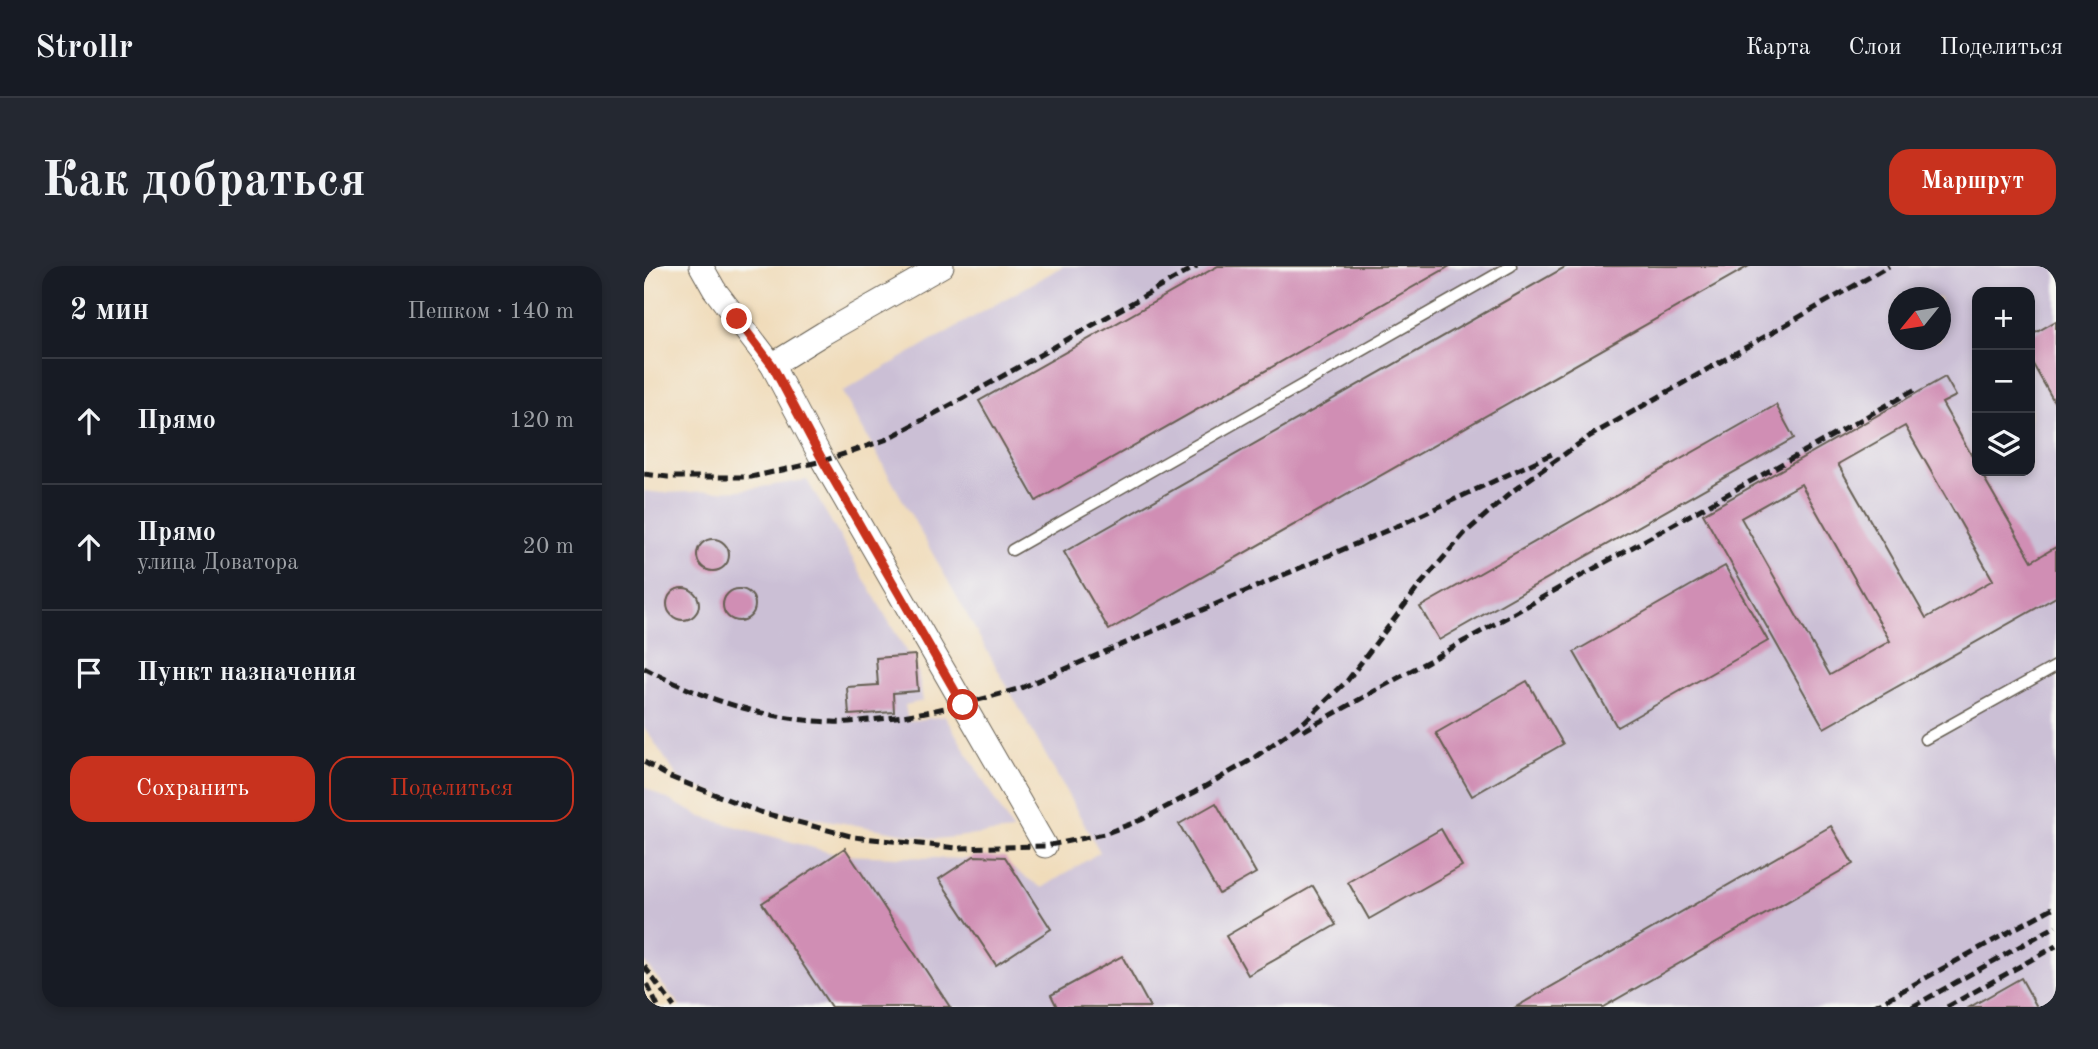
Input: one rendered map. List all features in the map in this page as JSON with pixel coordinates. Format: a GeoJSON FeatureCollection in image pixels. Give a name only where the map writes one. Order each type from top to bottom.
{"type":"FeatureCollection","features":[{"type":"Feature","properties":{"kind":"street"},"geometry":{"type":"LineString","coordinates":[[701,266],[714,289],[772,365],[823,461],[1045,846]]}},
{"type":"Feature","properties":{"kind":"street"},"geometry":{"type":"LineString","coordinates":[[772,365],[824,332],[942,266]]}},
{"type":"Feature","properties":{"kind":"lane"},"geometry":{"type":"LineString","coordinates":[[1012,550],[1511,266]]}},
{"type":"Feature","properties":{"kind":"lane"},"geometry":{"type":"LineString","coordinates":[[1925,739],[2056,666]]}},
{"type":"Feature","properties":{"kind":"shaded area"},"geometry":{"type":"Polygon","coordinates":[[[1063,266],[2056,266],[2056,1007],[681,1007],[644,962],[644,787],[702,817],[839,855],[1000,860],[1042,888],[1100,852],[842,392],[1063,266]]]}},
{"type":"Feature","properties":{"kind":"shaded area"},"geometry":{"type":"Polygon","coordinates":[[[807,480],[918,672],[923,701],[905,705],[908,721],[945,716],[1013,831],[936,839],[763,809],[681,782],[644,727],[644,491],[662,493],[741,490],[807,480]]]}},
{"type":"Feature","properties":{"kind":"building"},"geometry":{"type":"Polygon","coordinates":[[[1218,266],[1450,266],[1036,501],[979,401],[1218,266]]]}},
{"type":"Feature","properties":{"kind":"building"},"geometry":{"type":"Polygon","coordinates":[[[1567,266],[1749,266],[1109,630],[1064,552],[1567,266]]]}},
{"type":"Feature","properties":{"kind":"building"},"geometry":{"type":"Polygon","coordinates":[[[2056,321],[2056,405],[2035,368],[2035,333],[2056,321]]]}},
{"type":"Feature","properties":{"kind":"building"},"geometry":{"type":"Polygon","coordinates":[[[1945,377],[1956,396],[1942,403],[1972,456],[1972,476],[1983,476],[2032,561],[2056,547],[2056,597],[1824,728],[1703,514],[1945,377]],[[1905,426],[1838,464],[1926,618],[1993,580],[1905,426]],[[1801,484],[1741,518],[1830,675],[1890,641],[1801,484]]]}},
{"type":"Feature","properties":{"kind":"building"},"geometry":{"type":"Polygon","coordinates":[[[1776,405],[1794,438],[1439,640],[1420,607],[1776,405]]]}},
{"type":"Feature","properties":{"kind":"building"},"geometry":{"type":"Polygon","coordinates":[[[713,539],[725,543],[729,555],[725,567],[713,571],[701,567],[697,555],[701,543],[713,539]]]}},
{"type":"Feature","properties":{"kind":"building"},"geometry":{"type":"Polygon","coordinates":[[[1725,566],[1768,641],[1617,727],[1574,652],[1725,566]]]}},
{"type":"Feature","properties":{"kind":"building"},"geometry":{"type":"Polygon","coordinates":[[[683,588],[695,592],[699,604],[695,616],[683,620],[671,616],[667,604],[671,592],[683,588]]]}},
{"type":"Feature","properties":{"kind":"building"},"geometry":{"type":"Polygon","coordinates":[[[739,589],[751,593],[755,605],[751,617],[739,621],[727,617],[723,605],[727,593],[739,589]]]}},
{"type":"Feature","properties":{"kind":"building"},"geometry":{"type":"Polygon","coordinates":[[[915,655],[918,691],[893,693],[894,712],[849,715],[847,687],[878,685],[876,658],[915,655]]]}},
{"type":"Feature","properties":{"kind":"building"},"geometry":{"type":"Polygon","coordinates":[[[1527,681],[1563,744],[1472,796],[1436,733],[1527,681]]]}},
{"type":"Feature","properties":{"kind":"building"},"geometry":{"type":"Polygon","coordinates":[[[1216,803],[1256,873],[1219,894],[1179,824],[1216,803]]]}},
{"type":"Feature","properties":{"kind":"building"},"geometry":{"type":"Polygon","coordinates":[[[1831,826],[1853,864],[1603,1007],[1516,1007],[1831,826]]]}},
{"type":"Feature","properties":{"kind":"building"},"geometry":{"type":"Polygon","coordinates":[[[1441,829],[1462,866],[1369,919],[1348,882],[1441,829]]]}},
{"type":"Feature","properties":{"kind":"building"},"geometry":{"type":"Polygon","coordinates":[[[845,848],[950,1007],[831,1007],[762,903],[845,848]]]}},
{"type":"Feature","properties":{"kind":"building"},"geometry":{"type":"Polygon","coordinates":[[[974,856],[1005,857],[1051,929],[996,965],[939,879],[974,856]]]}},
{"type":"Feature","properties":{"kind":"building"},"geometry":{"type":"Polygon","coordinates":[[[1313,886],[1336,925],[1248,975],[1226,936],[1313,886]]]}},
{"type":"Feature","properties":{"kind":"building"},"geometry":{"type":"Polygon","coordinates":[[[1122,956],[1150,1007],[1057,1007],[1051,995],[1122,956]]]}},
{"type":"Feature","properties":{"kind":"building"},"geometry":{"type":"Polygon","coordinates":[[[2021,978],[2037,1007],[1970,1007],[2021,978]]]}},
{"type":"Feature","properties":{"kind":"railway"},"geometry":{"type":"LineString","coordinates":[[644,474],[668,477],[751,477],[823,461],[885,440],[1197,266]]}},
{"type":"Feature","properties":{"kind":"railway"},"geometry":{"type":"LineString","coordinates":[[644,762],[670,777],[760,812],[854,837],[957,848],[1045,846],[1104,834],[1141,820],[1251,760],[1305,721],[1347,681],[1420,585],[1464,534],[1514,490],[1590,436],[1889,266]]}},
{"type":"Feature","properties":{"kind":"railway"},"geometry":{"type":"LineString","coordinates":[[1303,731],[1914,390]]}},
{"type":"Feature","properties":{"kind":"railway"},"geometry":{"type":"LineString","coordinates":[[644,668],[735,706],[808,720],[870,720],[965,703],[1021,688],[1402,524],[1552,454]]}},
{"type":"Feature","properties":{"kind":"railway"},"geometry":{"type":"LineString","coordinates":[[1873,1007],[2056,906]]}},
{"type":"Feature","properties":{"kind":"railway"},"geometry":{"type":"LineString","coordinates":[[1912,1007],[2056,926]]}},
{"type":"Feature","properties":{"kind":"railway"},"geometry":{"type":"LineString","coordinates":[[1947,1007],[2056,946]]}},
{"type":"Feature","properties":{"kind":"railway"},"geometry":{"type":"LineString","coordinates":[[644,966],[674,1007]]}},
{"type":"Feature","properties":{"kind":"railway"},"geometry":{"type":"LineString","coordinates":[[647,984],[658,1007]]}},
{"type":"Feature","properties":{"kind":"route"},"geometry":{"type":"LineString","coordinates":[[737,319],[772,365],[823,461],[963,705]]}}]}
